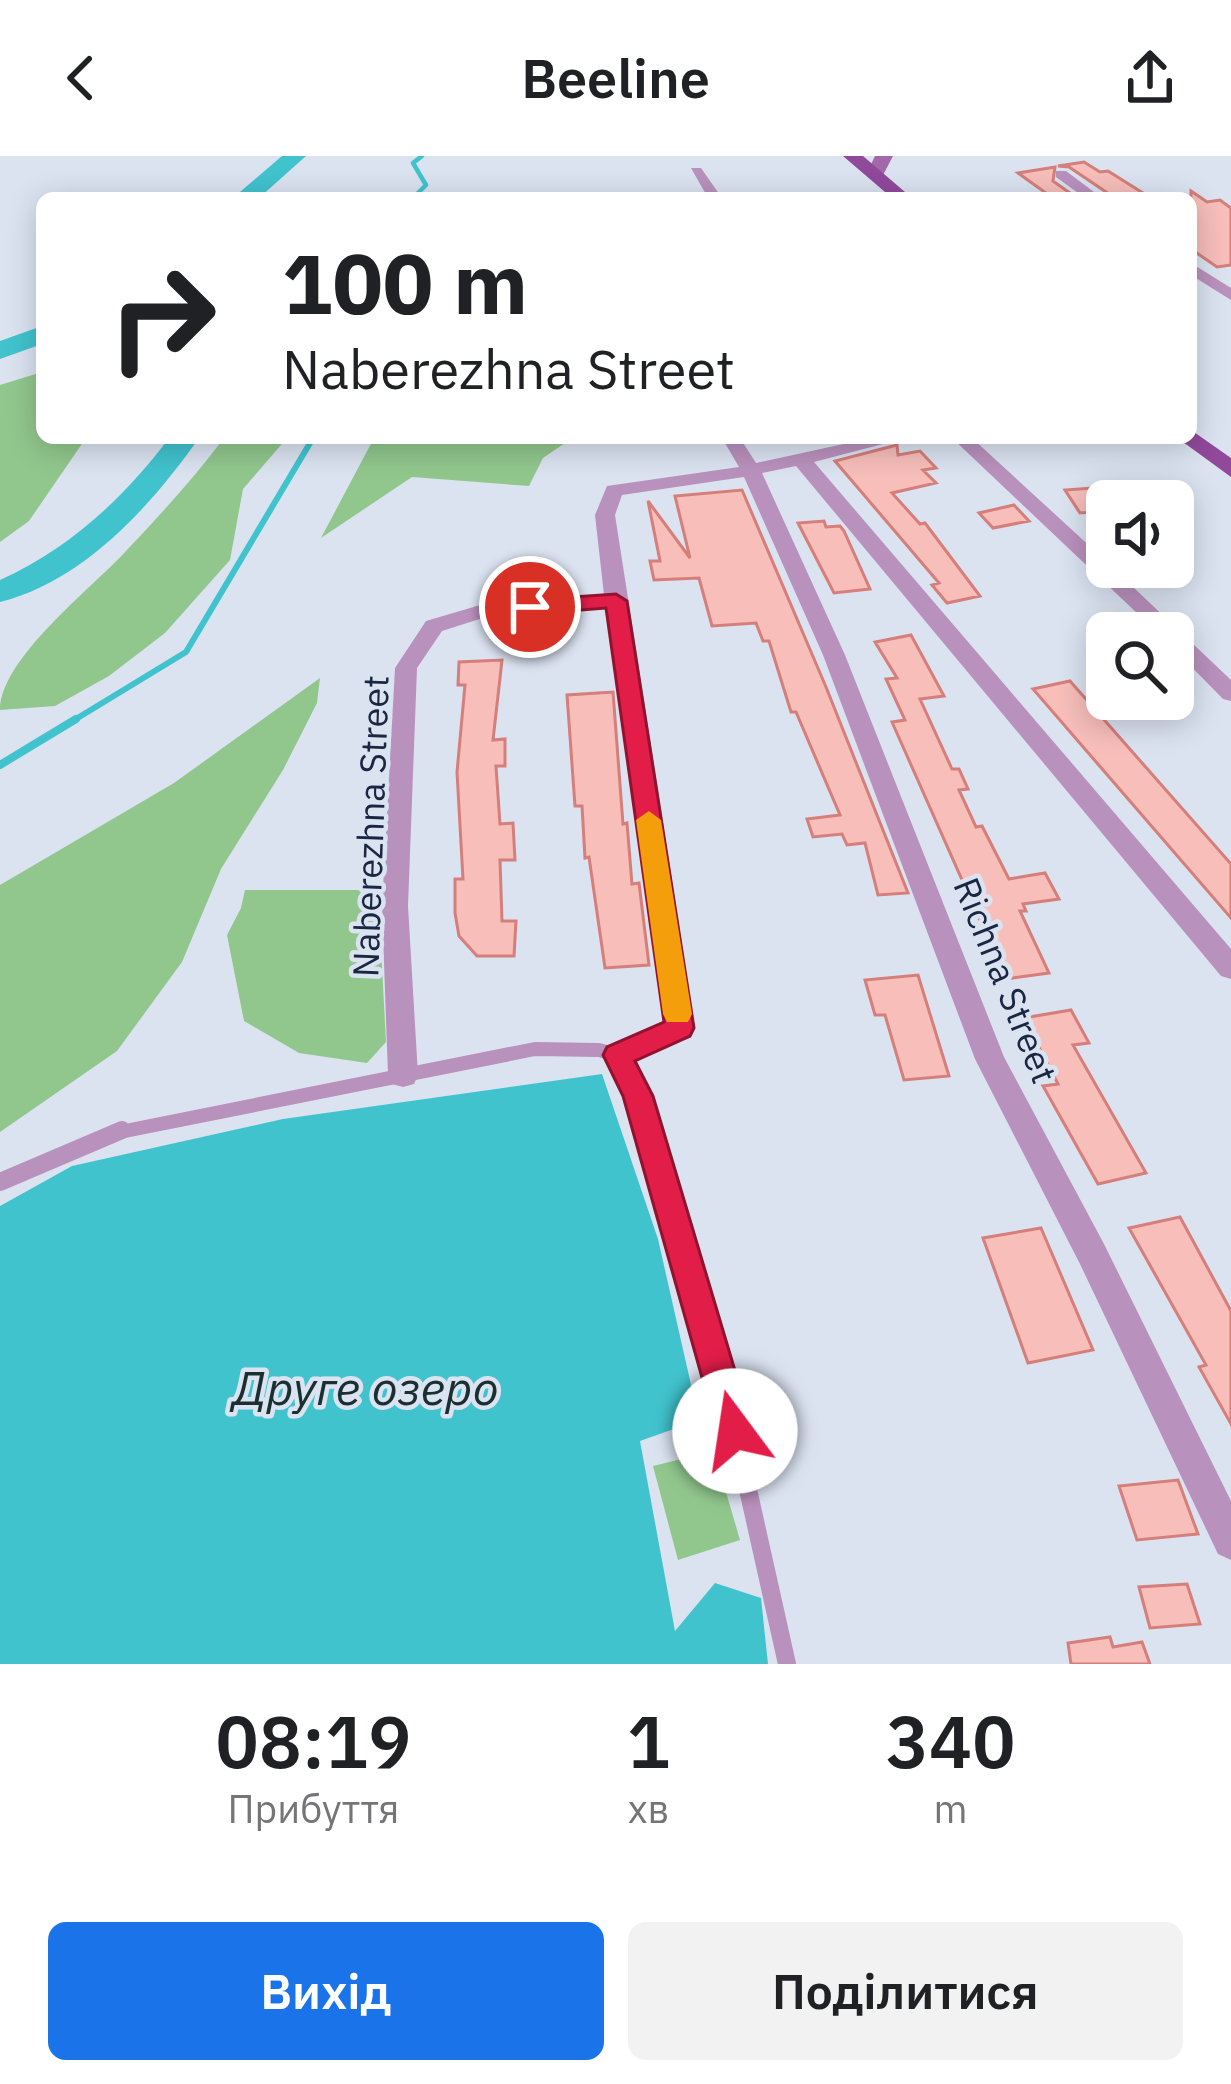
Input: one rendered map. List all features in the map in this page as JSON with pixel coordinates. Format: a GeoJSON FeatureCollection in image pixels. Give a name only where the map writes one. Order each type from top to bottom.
{"type":"FeatureCollection","features":[{"type":"Feature","properties":{"kind":"main road"},"geometry":{"type":"LineString","coordinates":[[852,156],[895,192]]}},
{"type":"Feature","properties":{"kind":"main road"},"geometry":{"type":"LineString","coordinates":[[874,175],[884,156]]}},
{"type":"Feature","properties":{"kind":"main road"},"geometry":{"type":"LineString","coordinates":[[1197,441],[1231,470]]}},
{"type":"Feature","properties":{"kind":"street"},"geometry":{"type":"LineString","coordinates":[[696,170],[711,192]]}},
{"type":"Feature","properties":{"kind":"street"},"geometry":{"type":"LineString","coordinates":[[1061,174],[1086,192]]}},
{"type":"Feature","properties":{"kind":"street"},"geometry":{"type":"LineString","coordinates":[[1200,282],[1231,295]]}},
{"type":"Feature","properties":{"kind":"street","name":"Richna Street"},"geometry":{"type":"LineString","coordinates":[[735,444],[751,470],[897,811],[990,1059],[1231,1541]]}},
{"type":"Feature","properties":{"kind":"street"},"geometry":{"type":"LineString","coordinates":[[618,1055],[680,1028],[605,515],[614,490],[751,470],[870,444]]}},
{"type":"Feature","properties":{"kind":"street"},"geometry":{"type":"LineString","coordinates":[[967,444],[1148,612]]}},
{"type":"Feature","properties":{"kind":"street"},"geometry":{"type":"LineString","coordinates":[[801,459],[1231,968]]}},
{"type":"Feature","properties":{"kind":"street","name":"Naberezhna Street"},"geometry":{"type":"LineString","coordinates":[[403,1076],[395,906],[406,668],[434,626],[487,610],[616,601]]}},
{"type":"Feature","properties":{"kind":"street"},"geometry":{"type":"LineString","coordinates":[[1194,656],[1231,694]]}},
{"type":"Feature","properties":{"kind":"lane"},"geometry":{"type":"LineString","coordinates":[[0,1182],[130,1127],[535,1049],[599,1050],[618,1055],[638,1096],[726,1391],[787,1664]]}},
{"type":"Feature","properties":{"kind":"green space"},"geometry":{"type":"Polygon","coordinates":[[[36,374],[36,444],[82,444],[29,521],[0,542],[0,385],[36,374]]]}},
{"type":"Feature","properties":{"kind":"green space"},"geometry":{"type":"Polygon","coordinates":[[[219,444],[282,444],[243,489],[230,560],[165,633],[109,676],[55,706],[0,710],[4,690],[31,647],[189,482],[219,444]]]}},
{"type":"Feature","properties":{"kind":"green space"},"geometry":{"type":"Polygon","coordinates":[[[371,444],[564,444],[543,458],[529,486],[412,477],[321,538],[371,444]]]}},
{"type":"Feature","properties":{"kind":"green space"},"geometry":{"type":"Polygon","coordinates":[[[320,678],[317,703],[283,770],[221,869],[182,962],[117,1051],[0,1132],[0,885],[174,783],[320,678]]]}},
{"type":"Feature","properties":{"kind":"green space"},"geometry":{"type":"Polygon","coordinates":[[[245,890],[365,890],[381,948],[386,1042],[367,1063],[299,1053],[244,1021],[227,935],[245,890]]]}},
{"type":"Feature","properties":{"kind":"green space"},"geometry":{"type":"Polygon","coordinates":[[[714,1451],[740,1540],[678,1560],[653,1466],[714,1451]]]}},
{"type":"Feature","properties":{"kind":"water","name":"Друге озеро"},"geometry":{"type":"Polygon","coordinates":[[[602,1074],[658,1239],[699,1420],[640,1441],[675,1631],[715,1583],[761,1598],[768,1664],[0,1664],[0,1206],[72,1166],[283,1119],[602,1074]]]}},
{"type":"Feature","properties":{"kind":"building"},"geometry":{"type":"Polygon","coordinates":[[[1084,162],[1141,192],[1106,192],[1069,167],[1058,166],[1084,162]]]}},
{"type":"Feature","properties":{"kind":"building"},"geometry":{"type":"Polygon","coordinates":[[[1055,167],[1053,181],[1069,192],[1044,192],[1018,173],[1055,167]]]}},
{"type":"Feature","properties":{"kind":"building"},"geometry":{"type":"Polygon","coordinates":[[[1197,195],[1231,208],[1231,265],[1217,267],[1197,253],[1197,195]]]}},
{"type":"Feature","properties":{"kind":"building"},"geometry":{"type":"Polygon","coordinates":[[[897,445],[898,455],[920,451],[936,468],[923,470],[936,483],[892,493],[920,524],[925,523],[980,596],[947,603],[932,585],[939,583],[835,461],[897,445]]]}},
{"type":"Feature","properties":{"kind":"building"},"geometry":{"type":"Polygon","coordinates":[[[1086,488],[1086,513],[1080,513],[1065,490],[1086,488]]]}},
{"type":"Feature","properties":{"kind":"building"},"geometry":{"type":"Polygon","coordinates":[[[742,490],[908,893],[878,895],[865,843],[847,845],[842,834],[813,837],[807,819],[840,815],[796,712],[791,712],[769,641],[763,641],[756,623],[712,626],[699,578],[654,580],[650,561],[660,561],[648,501],[690,558],[675,496],[742,490]]]}},
{"type":"Feature","properties":{"kind":"building"},"geometry":{"type":"Polygon","coordinates":[[[1014,505],[1029,521],[993,528],[979,513],[1014,505]]]}},
{"type":"Feature","properties":{"kind":"building"},"geometry":{"type":"Polygon","coordinates":[[[824,521],[826,527],[840,526],[844,531],[870,589],[834,593],[798,523],[824,521]]]}},
{"type":"Feature","properties":{"kind":"building"},"geometry":{"type":"Polygon","coordinates":[[[911,635],[944,696],[920,699],[952,769],[959,769],[968,789],[959,790],[976,827],[982,826],[1009,879],[1045,873],[1059,899],[1023,904],[1026,911],[1020,911],[1049,973],[1006,979],[892,722],[905,720],[886,679],[897,678],[875,642],[911,635]]]}},
{"type":"Feature","properties":{"kind":"building"},"geometry":{"type":"Polygon","coordinates":[[[502,660],[493,740],[505,739],[505,766],[496,766],[500,824],[513,823],[515,860],[500,860],[502,921],[516,921],[514,956],[477,956],[459,936],[455,913],[455,879],[463,879],[457,772],[465,685],[458,685],[459,662],[502,660]]]}},
{"type":"Feature","properties":{"kind":"building"},"geometry":{"type":"Polygon","coordinates":[[[1070,681],[1086,699],[1086,720],[1104,720],[1231,864],[1231,918],[1033,689],[1070,681]]]}},
{"type":"Feature","properties":{"kind":"building"},"geometry":{"type":"Polygon","coordinates":[[[613,692],[623,824],[627,823],[632,884],[639,883],[649,965],[605,968],[589,857],[585,858],[582,806],[575,806],[567,695],[613,692]]]}},
{"type":"Feature","properties":{"kind":"building"},"geometry":{"type":"Polygon","coordinates":[[[918,975],[949,1076],[904,1080],[885,1015],[875,1015],[865,980],[918,975]]]}},
{"type":"Feature","properties":{"kind":"building"},"geometry":{"type":"Polygon","coordinates":[[[1071,1010],[1089,1043],[1073,1045],[1146,1173],[1098,1184],[1043,1086],[1058,1084],[1024,1018],[1071,1010]]]}},
{"type":"Feature","properties":{"kind":"building"},"geometry":{"type":"Polygon","coordinates":[[[1180,1217],[1231,1311],[1231,1424],[1199,1367],[1206,1365],[1129,1228],[1180,1217]]]}},
{"type":"Feature","properties":{"kind":"building"},"geometry":{"type":"Polygon","coordinates":[[[1041,1228],[1093,1350],[1028,1363],[983,1238],[1041,1228]]]}},
{"type":"Feature","properties":{"kind":"building"},"geometry":{"type":"Polygon","coordinates":[[[1178,1480],[1198,1534],[1137,1540],[1119,1486],[1178,1480]]]}},
{"type":"Feature","properties":{"kind":"building"},"geometry":{"type":"Polygon","coordinates":[[[1187,1584],[1200,1624],[1150,1628],[1139,1587],[1187,1584]]]}},
{"type":"Feature","properties":{"kind":"building"},"geometry":{"type":"Polygon","coordinates":[[[1110,1637],[1113,1647],[1142,1642],[1150,1664],[1071,1664],[1068,1643],[1110,1637]]]}},
{"type":"Feature","properties":{"kind":"waterway"},"geometry":{"type":"LineString","coordinates":[[252,192],[295,156]]}},
{"type":"Feature","properties":{"kind":"waterway"},"geometry":{"type":"LineString","coordinates":[[419,192],[426,185],[413,163],[422,156]]}},
{"type":"Feature","properties":{"kind":"waterway"},"geometry":{"type":"LineString","coordinates":[[0,351],[36,336]]}},
{"type":"Feature","properties":{"kind":"waterway"},"geometry":{"type":"LineString","coordinates":[[0,592],[54,565],[103,529],[179,444]]}},
{"type":"Feature","properties":{"kind":"waterway"},"geometry":{"type":"LineString","coordinates":[[71,722],[186,652],[309,444]]}},
{"type":"Feature","properties":{"kind":"waterway"},"geometry":{"type":"LineString","coordinates":[[0,765],[76,719]]}},
{"type":"Feature","properties":{"kind":"slow traffic"},"geometry":{"type":"LineString","coordinates":[[649,820],[677,1014]]}},
{"type":"Feature","properties":{"kind":"route"},"geometry":{"type":"LineString","coordinates":[[530,607],[616,601],[680,1028],[618,1055],[638,1096],[735,1431]]}}]}
